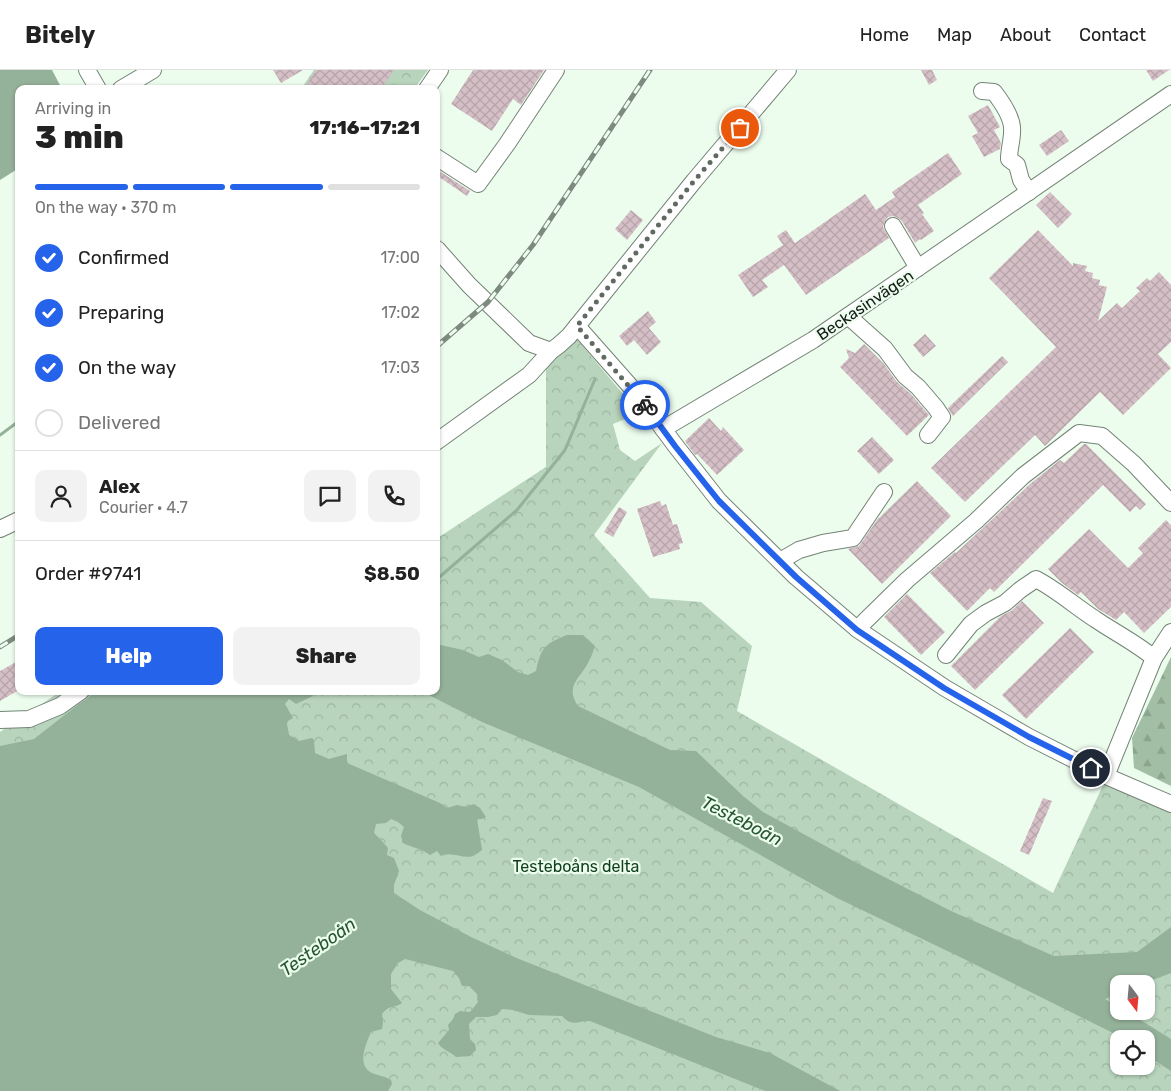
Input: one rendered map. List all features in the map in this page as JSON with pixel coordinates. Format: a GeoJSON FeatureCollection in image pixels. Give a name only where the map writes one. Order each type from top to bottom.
{"type":"FeatureCollection","features":[{"type":"Feature","properties":{"kind":"street"},"geometry":{"type":"LineString","coordinates":[[86,70],[95,85]]}},
{"type":"Feature","properties":{"kind":"street"},"geometry":{"type":"LineString","coordinates":[[128,85],[153,70]]}},
{"type":"Feature","properties":{"kind":"street"},"geometry":{"type":"LineString","coordinates":[[430,85],[440,70]]}},
{"type":"Feature","properties":{"kind":"street"},"geometry":{"type":"LineString","coordinates":[[440,160],[478,184],[508,144],[556,70]]}},
{"type":"Feature","properties":{"kind":"street"},"geometry":{"type":"LineString","coordinates":[[440,439],[529,375],[577,326],[694,181],[752,115],[788,70]]}},
{"type":"Feature","properties":{"kind":"street"},"geometry":{"type":"LineString","coordinates":[[982,91],[994,92],[1012,125],[1009,159],[1016,166],[1028,192]]}},
{"type":"Feature","properties":{"kind":"street","name":"Beckasinvägen"},"geometry":{"type":"LineString","coordinates":[[663,429],[813,340],[1171,94]]}},
{"type":"Feature","properties":{"kind":"street"},"geometry":{"type":"LineString","coordinates":[[893,226],[918,268]]}},
{"type":"Feature","properties":{"kind":"street"},"geometry":{"type":"LineString","coordinates":[[440,252],[469,284],[529,343],[551,351]]}},
{"type":"Feature","properties":{"kind":"street"},"geometry":{"type":"LineString","coordinates":[[848,316],[885,349],[905,376],[918,387],[936,408],[942,417],[928,434]]}},
{"type":"Feature","properties":{"kind":"street"},"geometry":{"type":"LineString","coordinates":[[577,326],[638,395],[719,501],[796,577],[857,630],[944,688],[1029,737],[1106,776],[1171,804]]}},
{"type":"Feature","properties":{"kind":"street"},"geometry":{"type":"LineString","coordinates":[[857,630],[907,580],[976,521],[1023,476],[1079,433],[1102,436],[1134,464],[1171,504]]}},
{"type":"Feature","properties":{"kind":"street"},"geometry":{"type":"LineString","coordinates":[[780,561],[799,550],[823,543],[853,538],[884,492]]}},
{"type":"Feature","properties":{"kind":"street"},"geometry":{"type":"LineString","coordinates":[[0,529],[15,522]]}},
{"type":"Feature","properties":{"kind":"street"},"geometry":{"type":"LineString","coordinates":[[946,655],[971,624],[1005,603],[1020,590],[1036,580],[1050,587],[1094,619],[1144,649],[1154,658]]}},
{"type":"Feature","properties":{"kind":"street"},"geometry":{"type":"LineString","coordinates":[[1106,776],[1154,658],[1171,632]]}},
{"type":"Feature","properties":{"kind":"street"},"geometry":{"type":"LineString","coordinates":[[0,720],[29,719],[60,706],[75,695]]}},
{"type":"Feature","properties":{"kind":"green space"},"geometry":{"type":"Polygon","coordinates":[[[314,70],[428,70],[417,85],[304,85],[314,70]]]}},
{"type":"Feature","properties":{"kind":"green space","name":"Testeboåns delta"},"geometry":{"type":"Polygon","coordinates":[[[575,337],[639,413],[613,424],[620,450],[635,461],[662,443],[594,535],[650,598],[701,602],[752,646],[737,711],[1053,893],[1105,781],[1171,810],[1171,1091],[0,1091],[0,732],[55,695],[440,695],[440,536],[546,467],[546,366],[575,337]]]}},
{"type":"Feature","properties":{"kind":"green space"},"geometry":{"type":"Polygon","coordinates":[[[1171,657],[1171,786],[1134,768],[1132,738],[1171,657]]]}},
{"type":"Feature","properties":{"kind":"water"},"geometry":{"type":"Polygon","coordinates":[[[0,70],[52,70],[60,85],[15,85],[15,171],[0,180],[0,70]]]}},
{"type":"Feature","properties":{"kind":"water","name":"Testeboån"},"geometry":{"type":"Polygon","coordinates":[[[567,635],[583,635],[595,646],[586,667],[573,687],[574,699],[578,706],[670,750],[696,751],[743,796],[763,812],[951,911],[1054,956],[1137,952],[1171,927],[1171,973],[1155,979],[1155,975],[1110,975],[1110,997],[1105,999],[1110,1002],[1110,1020],[1140,1020],[1171,1039],[1171,1071],[1155,1061],[1155,1030],[1110,1030],[1110,1032],[837,898],[639,787],[482,722],[429,695],[440,695],[440,645],[463,650],[479,657],[488,654],[502,660],[518,672],[528,675],[536,671],[542,651],[549,644],[567,635]]]}},
{"type":"Feature","properties":{"kind":"water","name":"Testeboån"},"geometry":{"type":"Polygon","coordinates":[[[92,695],[313,695],[296,704],[289,699],[285,704],[293,718],[287,724],[289,735],[299,741],[312,738],[314,740],[315,753],[329,759],[347,754],[347,763],[440,803],[447,808],[457,805],[466,807],[474,804],[480,808],[486,817],[477,819],[482,850],[471,857],[450,854],[441,856],[437,851],[430,855],[403,843],[401,836],[404,827],[398,822],[391,819],[386,823],[376,824],[374,833],[388,848],[387,855],[394,858],[399,871],[394,885],[394,893],[420,910],[471,937],[519,959],[716,1037],[770,1053],[840,1091],[765,1091],[590,1021],[575,1023],[562,1016],[529,1015],[502,1009],[497,1015],[476,1017],[469,1024],[470,1039],[475,1044],[476,1050],[470,1056],[456,1057],[438,1043],[449,1030],[448,1025],[455,1014],[460,1011],[470,1012],[478,1002],[477,994],[469,986],[462,986],[459,978],[453,971],[405,959],[398,963],[391,974],[391,989],[402,1003],[387,1009],[382,1014],[382,1029],[371,1032],[363,1060],[364,1065],[372,1073],[391,1080],[392,1084],[388,1091],[0,1091],[0,746],[34,739],[92,695]]]}},
{"type":"Feature","properties":{"kind":"building"},"geometry":{"type":"Polygon","coordinates":[[[273,70],[303,70],[281,83],[273,70]]]}},
{"type":"Feature","properties":{"kind":"building"},"geometry":{"type":"Polygon","coordinates":[[[316,70],[394,70],[384,85],[307,85],[316,70]]]}},
{"type":"Feature","properties":{"kind":"building"},"geometry":{"type":"Polygon","coordinates":[[[473,70],[544,70],[521,105],[513,99],[492,131],[451,104],[473,70]]]}},
{"type":"Feature","properties":{"kind":"building"},"geometry":{"type":"Polygon","coordinates":[[[921,70],[932,70],[937,80],[929,85],[921,70]]]}},
{"type":"Feature","properties":{"kind":"building"},"geometry":{"type":"Polygon","coordinates":[[[1146,70],[1169,70],[1153,81],[1146,70]]]}},
{"type":"Feature","properties":{"kind":"building"},"geometry":{"type":"Polygon","coordinates":[[[988,105],[1000,127],[994,130],[1001,143],[1000,149],[984,157],[972,136],[978,133],[968,116],[988,105]]]}},
{"type":"Feature","properties":{"kind":"building"},"geometry":{"type":"Polygon","coordinates":[[[1061,130],[1069,141],[1047,156],[1039,145],[1061,130]]]}},
{"type":"Feature","properties":{"kind":"building"},"geometry":{"type":"Polygon","coordinates":[[[948,153],[962,174],[918,205],[934,231],[921,240],[915,243],[902,221],[893,216],[888,217],[883,227],[889,238],[806,295],[784,265],[762,280],[768,287],[753,297],[738,275],[783,245],[777,236],[786,230],[795,243],[865,194],[876,210],[895,197],[892,192],[948,153]]]}},
{"type":"Feature","properties":{"kind":"building"},"geometry":{"type":"Polygon","coordinates":[[[440,172],[470,191],[467,196],[440,178],[440,172]]]}},
{"type":"Feature","properties":{"kind":"building"},"geometry":{"type":"Polygon","coordinates":[[[1050,192],[1072,214],[1058,228],[1036,205],[1050,192]]]}},
{"type":"Feature","properties":{"kind":"building"},"geometry":{"type":"Polygon","coordinates":[[[631,210],[643,220],[627,240],[615,229],[631,210]]]}},
{"type":"Feature","properties":{"kind":"building"},"geometry":{"type":"Polygon","coordinates":[[[1038,230],[1073,266],[1073,263],[1087,266],[1085,271],[1093,273],[1092,278],[1100,280],[1099,285],[1107,287],[1098,321],[1117,303],[1122,308],[1140,291],[1136,288],[1147,278],[1150,281],[1159,272],[1171,285],[1171,342],[1158,354],[1171,368],[1123,415],[1100,392],[1045,446],[1035,435],[965,502],[931,468],[1056,347],[989,278],[1038,230]]]}},
{"type":"Feature","properties":{"kind":"building"},"geometry":{"type":"Polygon","coordinates":[[[648,311],[656,322],[649,328],[661,342],[647,355],[634,340],[627,346],[619,336],[648,311]]]}},
{"type":"Feature","properties":{"kind":"building"},"geometry":{"type":"Polygon","coordinates":[[[925,334],[936,346],[923,357],[913,345],[925,334]]]}},
{"type":"Feature","properties":{"kind":"building"},"geometry":{"type":"Polygon","coordinates":[[[864,344],[929,415],[907,436],[840,367],[849,358],[846,349],[855,353],[864,344]]]}},
{"type":"Feature","properties":{"kind":"building"},"geometry":{"type":"Polygon","coordinates":[[[1002,356],[1008,362],[953,416],[948,408],[1002,356]]]}},
{"type":"Feature","properties":{"kind":"building"},"geometry":{"type":"Polygon","coordinates":[[[709,418],[721,431],[723,427],[744,450],[717,475],[697,454],[695,455],[685,441],[709,418]]]}},
{"type":"Feature","properties":{"kind":"building"},"geometry":{"type":"Polygon","coordinates":[[[872,437],[894,460],[879,474],[857,451],[872,437]]]}},
{"type":"Feature","properties":{"kind":"building"},"geometry":{"type":"Polygon","coordinates":[[[1084,444],[1146,504],[1140,510],[1136,506],[1130,512],[1103,485],[994,592],[990,588],[967,611],[930,573],[956,553],[1030,484],[1060,460],[1064,463],[1084,444]]]}},
{"type":"Feature","properties":{"kind":"building"},"geometry":{"type":"Polygon","coordinates":[[[917,481],[951,516],[882,584],[848,549],[859,546],[877,520],[917,481]]]}},
{"type":"Feature","properties":{"kind":"building"},"geometry":{"type":"Polygon","coordinates":[[[660,501],[662,506],[666,504],[673,525],[677,524],[683,543],[679,544],[680,549],[653,557],[637,509],[660,501]]]}},
{"type":"Feature","properties":{"kind":"building"},"geometry":{"type":"Polygon","coordinates":[[[619,507],[627,512],[613,537],[604,532],[619,507]]]}},
{"type":"Feature","properties":{"kind":"building"},"geometry":{"type":"Polygon","coordinates":[[[1166,520],[1171,525],[1171,607],[1144,633],[1124,612],[1116,620],[1098,609],[1081,592],[1078,595],[1062,583],[1048,569],[1089,529],[1128,568],[1143,553],[1138,548],[1166,520]]]}},
{"type":"Feature","properties":{"kind":"building"},"geometry":{"type":"Polygon","coordinates":[[[907,594],[945,632],[921,655],[884,617],[907,594]]]}},
{"type":"Feature","properties":{"kind":"building"},"geometry":{"type":"Polygon","coordinates":[[[1022,601],[1044,623],[975,690],[951,666],[1001,616],[1011,611],[1022,601]]]}},
{"type":"Feature","properties":{"kind":"building"},"geometry":{"type":"Polygon","coordinates":[[[1070,628],[1094,652],[1026,719],[1002,695],[1070,628]]]}},
{"type":"Feature","properties":{"kind":"building"},"geometry":{"type":"Polygon","coordinates":[[[15,663],[15,692],[0,701],[0,671],[15,663]]]}},
{"type":"Feature","properties":{"kind":"building"},"geometry":{"type":"Polygon","coordinates":[[[1043,798],[1052,801],[1029,855],[1020,851],[1043,798]]]}},
{"type":"Feature","properties":{"kind":"waterway"},"geometry":{"type":"LineString","coordinates":[[440,577],[517,510],[565,450],[595,379]]}},
{"type":"Feature","properties":{"kind":"waterway"},"geometry":{"type":"LineString","coordinates":[[0,435],[15,424]]}},
{"type":"Feature","properties":{"kind":"railway"},"geometry":{"type":"LineString","coordinates":[[440,344],[488,302],[533,245],[650,70]]}},
{"type":"Feature","properties":{"kind":"railway"},"geometry":{"type":"LineString","coordinates":[[0,647],[15,638]]}},
{"type":"Feature","properties":{"kind":"way so far"},"geometry":{"type":"LineString","coordinates":[[645,405],[577,326],[694,181],[740,128]]}},
{"type":"Feature","properties":{"kind":"route"},"geometry":{"type":"LineString","coordinates":[[645,405],[719,501],[796,577],[857,630],[944,688],[1029,737],[1091,768]]}}]}
